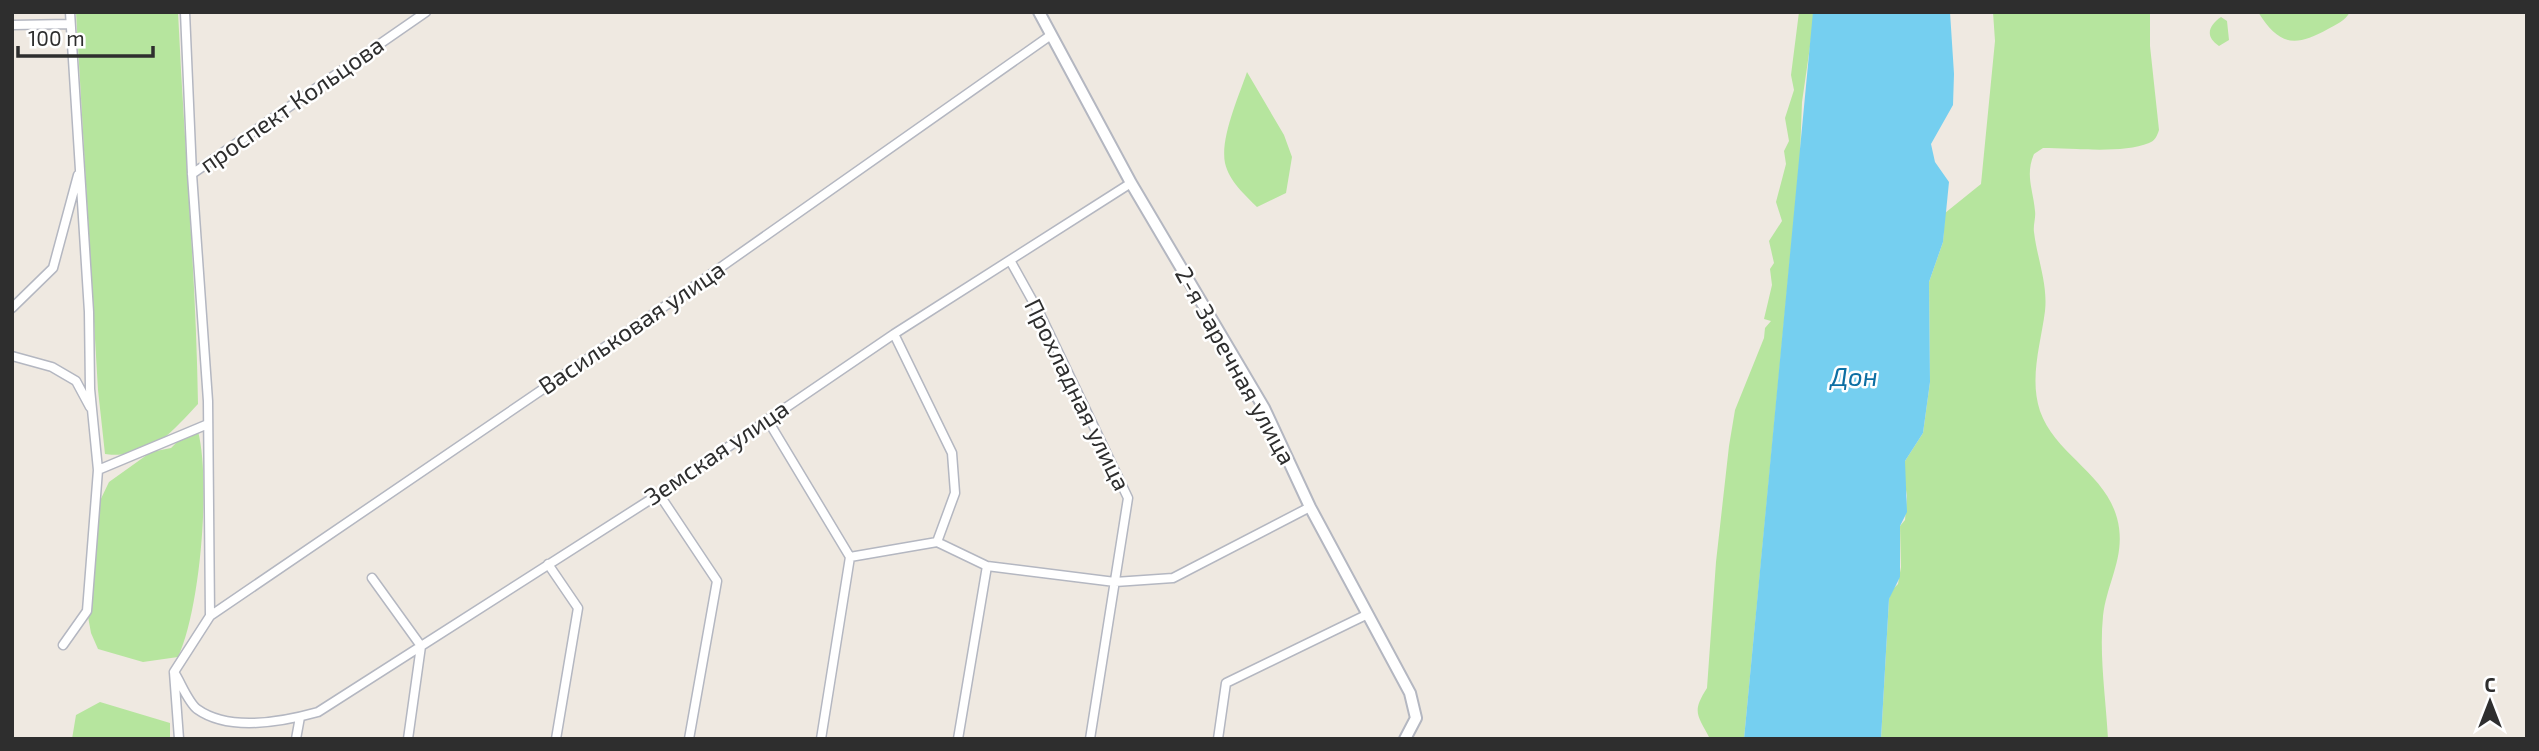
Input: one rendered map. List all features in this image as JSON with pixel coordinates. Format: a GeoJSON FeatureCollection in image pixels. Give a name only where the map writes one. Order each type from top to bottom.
{"type":"FeatureCollection","features":[{"type":"Feature","properties":{"kind":"street"},"geometry":{"type":"LineString","coordinates":[[63,645],[87,611],[97,470],[70,12]]}},
{"type":"Feature","properties":{"kind":"street"},"geometry":{"type":"LineString","coordinates":[[179,739],[174,672],[209,616],[208,424],[185,12]]}},
{"type":"Feature","properties":{"kind":"street","name":"проспект Кольцова"},"geometry":{"type":"LineString","coordinates":[[192,174],[426,12]]}},
{"type":"Feature","properties":{"kind":"street","name":"2-я Заречная улица"},"geometry":{"type":"LineString","coordinates":[[1039,12],[1130,183],[1264,408],[1310,507],[1410,694],[1416,718],[1405,739]]}},
{"type":"Feature","properties":{"kind":"street"},"geometry":{"type":"LineString","coordinates":[[12,25],[70,24]]}},
{"type":"Feature","properties":{"kind":"street","name":"Васильковая улица"},"geometry":{"type":"LineString","coordinates":[[209,616],[687,291],[1051,35]]}},
{"type":"Feature","properties":{"kind":"street"},"geometry":{"type":"LineString","coordinates":[[12,309],[53,268],[80,165]]}},
{"type":"Feature","properties":{"kind":"street","name":"Земская улица"},"geometry":{"type":"LineString","coordinates":[[174,672],[195,708],[227,723],[300,717],[318,712],[659,494],[894,334],[1011,262],[1130,183]]}},
{"type":"Feature","properties":{"kind":"street","name":"Прохладная улица"},"geometry":{"type":"LineString","coordinates":[[1011,262],[1041,316],[1128,498],[1090,739]]}},
{"type":"Feature","properties":{"kind":"street"},"geometry":{"type":"LineString","coordinates":[[894,334],[952,453],[955,493],[937,542]]}},
{"type":"Feature","properties":{"kind":"street"},"geometry":{"type":"LineString","coordinates":[[12,356],[52,367],[76,381],[92,409]]}},
{"type":"Feature","properties":{"kind":"street"},"geometry":{"type":"LineString","coordinates":[[766,419],[850,557],[821,739]]}},
{"type":"Feature","properties":{"kind":"street"},"geometry":{"type":"LineString","coordinates":[[97,470],[208,424]]}},
{"type":"Feature","properties":{"kind":"street"},"geometry":{"type":"LineString","coordinates":[[659,494],[716,581],[689,739]]}},
{"type":"Feature","properties":{"kind":"street"},"geometry":{"type":"LineString","coordinates":[[850,557],[937,542],[986,566],[1115,582],[1173,578],[1310,507]]}},
{"type":"Feature","properties":{"kind":"street"},"geometry":{"type":"LineString","coordinates":[[548,564],[578,608],[556,739]]}},
{"type":"Feature","properties":{"kind":"street"},"geometry":{"type":"LineString","coordinates":[[958,739],[986,566]]}},
{"type":"Feature","properties":{"kind":"street"},"geometry":{"type":"LineString","coordinates":[[372,578],[421,646],[408,739]]}},
{"type":"Feature","properties":{"kind":"street"},"geometry":{"type":"LineString","coordinates":[[1218,739],[1226,682],[1368,614]]}},
{"type":"Feature","properties":{"kind":"street"},"geometry":{"type":"LineString","coordinates":[[296,739],[300,717]]}},
{"type":"Feature","properties":{"kind":"green space"},"geometry":{"type":"Polygon","coordinates":[[[76,12],[178,12],[198,404],[158,442],[146,449],[120,455],[105,454],[98,390],[76,12]]]}},
{"type":"Feature","properties":{"kind":"green space"},"geometry":{"type":"Polygon","coordinates":[[[1799,12],[1815,12],[1802,102],[1800,156],[1744,739],[1710,739],[1698,709],[1707,688],[1716,562],[1729,446],[1735,410],[1764,338],[1765,328],[1771,321],[1764,319],[1772,285],[1770,269],[1774,263],[1769,241],[1782,221],[1776,202],[1786,164],[1784,151],[1789,141],[1785,118],[1794,90],[1791,75],[1799,12]]]}},
{"type":"Feature","properties":{"kind":"green space"},"geometry":{"type":"Polygon","coordinates":[[[1993,12],[2150,12],[2150,46],[2159,130],[2156,138],[2149,143],[2125,148],[2043,148],[2034,154],[2030,169],[2035,214],[2034,232],[2046,301],[2036,373],[2037,399],[2047,426],[2057,440],[2102,488],[2111,502],[2119,531],[2118,556],[2105,603],[2102,631],[2108,739],[1881,739],[1889,599],[1891,591],[1898,584],[1901,567],[1900,526],[1905,520],[1907,496],[1905,461],[1923,433],[1930,382],[1929,282],[1943,242],[1945,213],[1981,184],[1995,41],[1993,12]]]}},
{"type":"Feature","properties":{"kind":"green space"},"geometry":{"type":"Polygon","coordinates":[[[2258,12],[2350,12],[2328,29],[2296,41],[2280,37],[2258,12]]]}},
{"type":"Feature","properties":{"kind":"green space"},"geometry":{"type":"Polygon","coordinates":[[[2221,17],[2227,21],[2229,40],[2219,46],[2212,39],[2210,32],[2213,24],[2221,17]]]}},
{"type":"Feature","properties":{"kind":"green space"},"geometry":{"type":"Polygon","coordinates":[[[1247,72],[1284,135],[1292,157],[1286,193],[1257,207],[1230,176],[1224,153],[1231,117],[1247,72]]]}},
{"type":"Feature","properties":{"kind":"green space"},"geometry":{"type":"Polygon","coordinates":[[[198,431],[203,481],[201,546],[192,609],[178,657],[143,662],[98,649],[91,633],[87,611],[97,507],[109,482],[151,452],[171,448],[183,436],[198,431]]]}},
{"type":"Feature","properties":{"kind":"green space"},"geometry":{"type":"Polygon","coordinates":[[[100,702],[170,723],[170,739],[72,739],[76,715],[100,702]]]}},
{"type":"Feature","properties":{"kind":"water","name":"Дон"},"geometry":{"type":"Polygon","coordinates":[[[1813,12],[1950,12],[1953,105],[1931,144],[1935,162],[1949,182],[1943,242],[1929,282],[1930,382],[1923,433],[1905,461],[1907,512],[1900,526],[1900,577],[1889,599],[1881,739],[1744,739],[1813,12]]]}}]}
